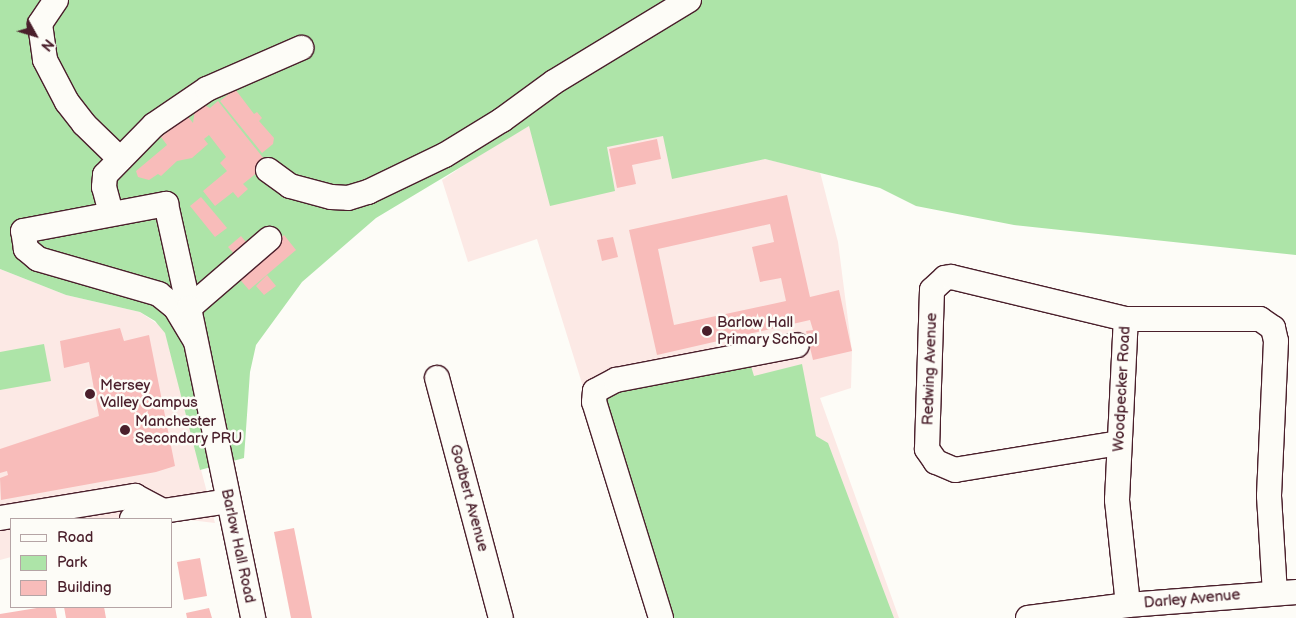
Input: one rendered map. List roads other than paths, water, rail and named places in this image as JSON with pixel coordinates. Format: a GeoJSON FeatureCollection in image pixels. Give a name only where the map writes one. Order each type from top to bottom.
{"type":"FeatureCollection","features":[{"type":"Feature","properties":{"kind":"street"},"geometry":{"type":"LineString","coordinates":[[56,0],[40,24],[45,60],[66,102],[84,124],[119,158]]}},
{"type":"Feature","properties":{"kind":"street"},"geometry":{"type":"LineString","coordinates":[[268,170],[290,186],[331,197],[348,198],[368,192],[445,155],[502,120],[554,82],[689,0]]}},
{"type":"Feature","properties":{"kind":"street"},"geometry":{"type":"LineString","coordinates":[[195,340],[176,308],[159,294],[38,259],[26,249],[23,231],[111,212],[104,187],[105,175],[119,158],[169,112],[207,89],[301,48]]}},
{"type":"Feature","properties":{"kind":"street","name":"Barlow Hall Road"},"geometry":{"type":"LineString","coordinates":[[111,212],[166,204],[253,618]]}},
{"type":"Feature","properties":{"kind":"street"},"geometry":{"type":"LineString","coordinates":[[189,308],[269,239]]}},
{"type":"Feature","properties":{"kind":"street","name":"Redwing Avenue"},"geometry":{"type":"LineString","coordinates":[[1119,443],[955,470],[936,462],[927,449],[932,290],[945,278],[951,276],[1126,319]]}},
{"type":"Feature","properties":{"kind":"street","name":"Woodpecker Road"},"geometry":{"type":"LineString","coordinates":[[1128,605],[1117,500],[1126,319],[1260,319],[1273,328],[1276,342],[1269,496],[1286,592]]}},
{"type":"Feature","properties":{"kind":"street"},"geometry":{"type":"LineString","coordinates":[[661,618],[594,402],[595,391],[616,380],[798,346]]}},
{"type":"Feature","properties":{"kind":"street","name":"Godbert Avenue"},"geometry":{"type":"LineString","coordinates":[[437,378],[501,618]]}},
{"type":"Feature","properties":{"kind":"street"},"geometry":{"type":"LineString","coordinates":[[0,518],[66,514],[135,496],[163,511]]}},
{"type":"Feature","properties":{"kind":"street"},"geometry":{"type":"LineString","coordinates":[[136,518],[163,511],[228,501]]}},
{"type":"Feature","properties":{"kind":"street","name":"Darley Avenue"},"geometry":{"type":"LineString","coordinates":[[1028,618],[1128,605],[1286,592]]}},
{"type":"Feature","properties":{"kind":"place","name":"Barlow Hall Primary School"},"geometry":{"type":"Point","coordinates":[707,331]}},
{"type":"Feature","properties":{"kind":"place","name":"Mersey Valley Campus"},"geometry":{"type":"Point","coordinates":[90,394]}},
{"type":"Feature","properties":{"kind":"place","name":"Manchester Secondary PRU"},"geometry":{"type":"Point","coordinates":[125,430]}}]}
